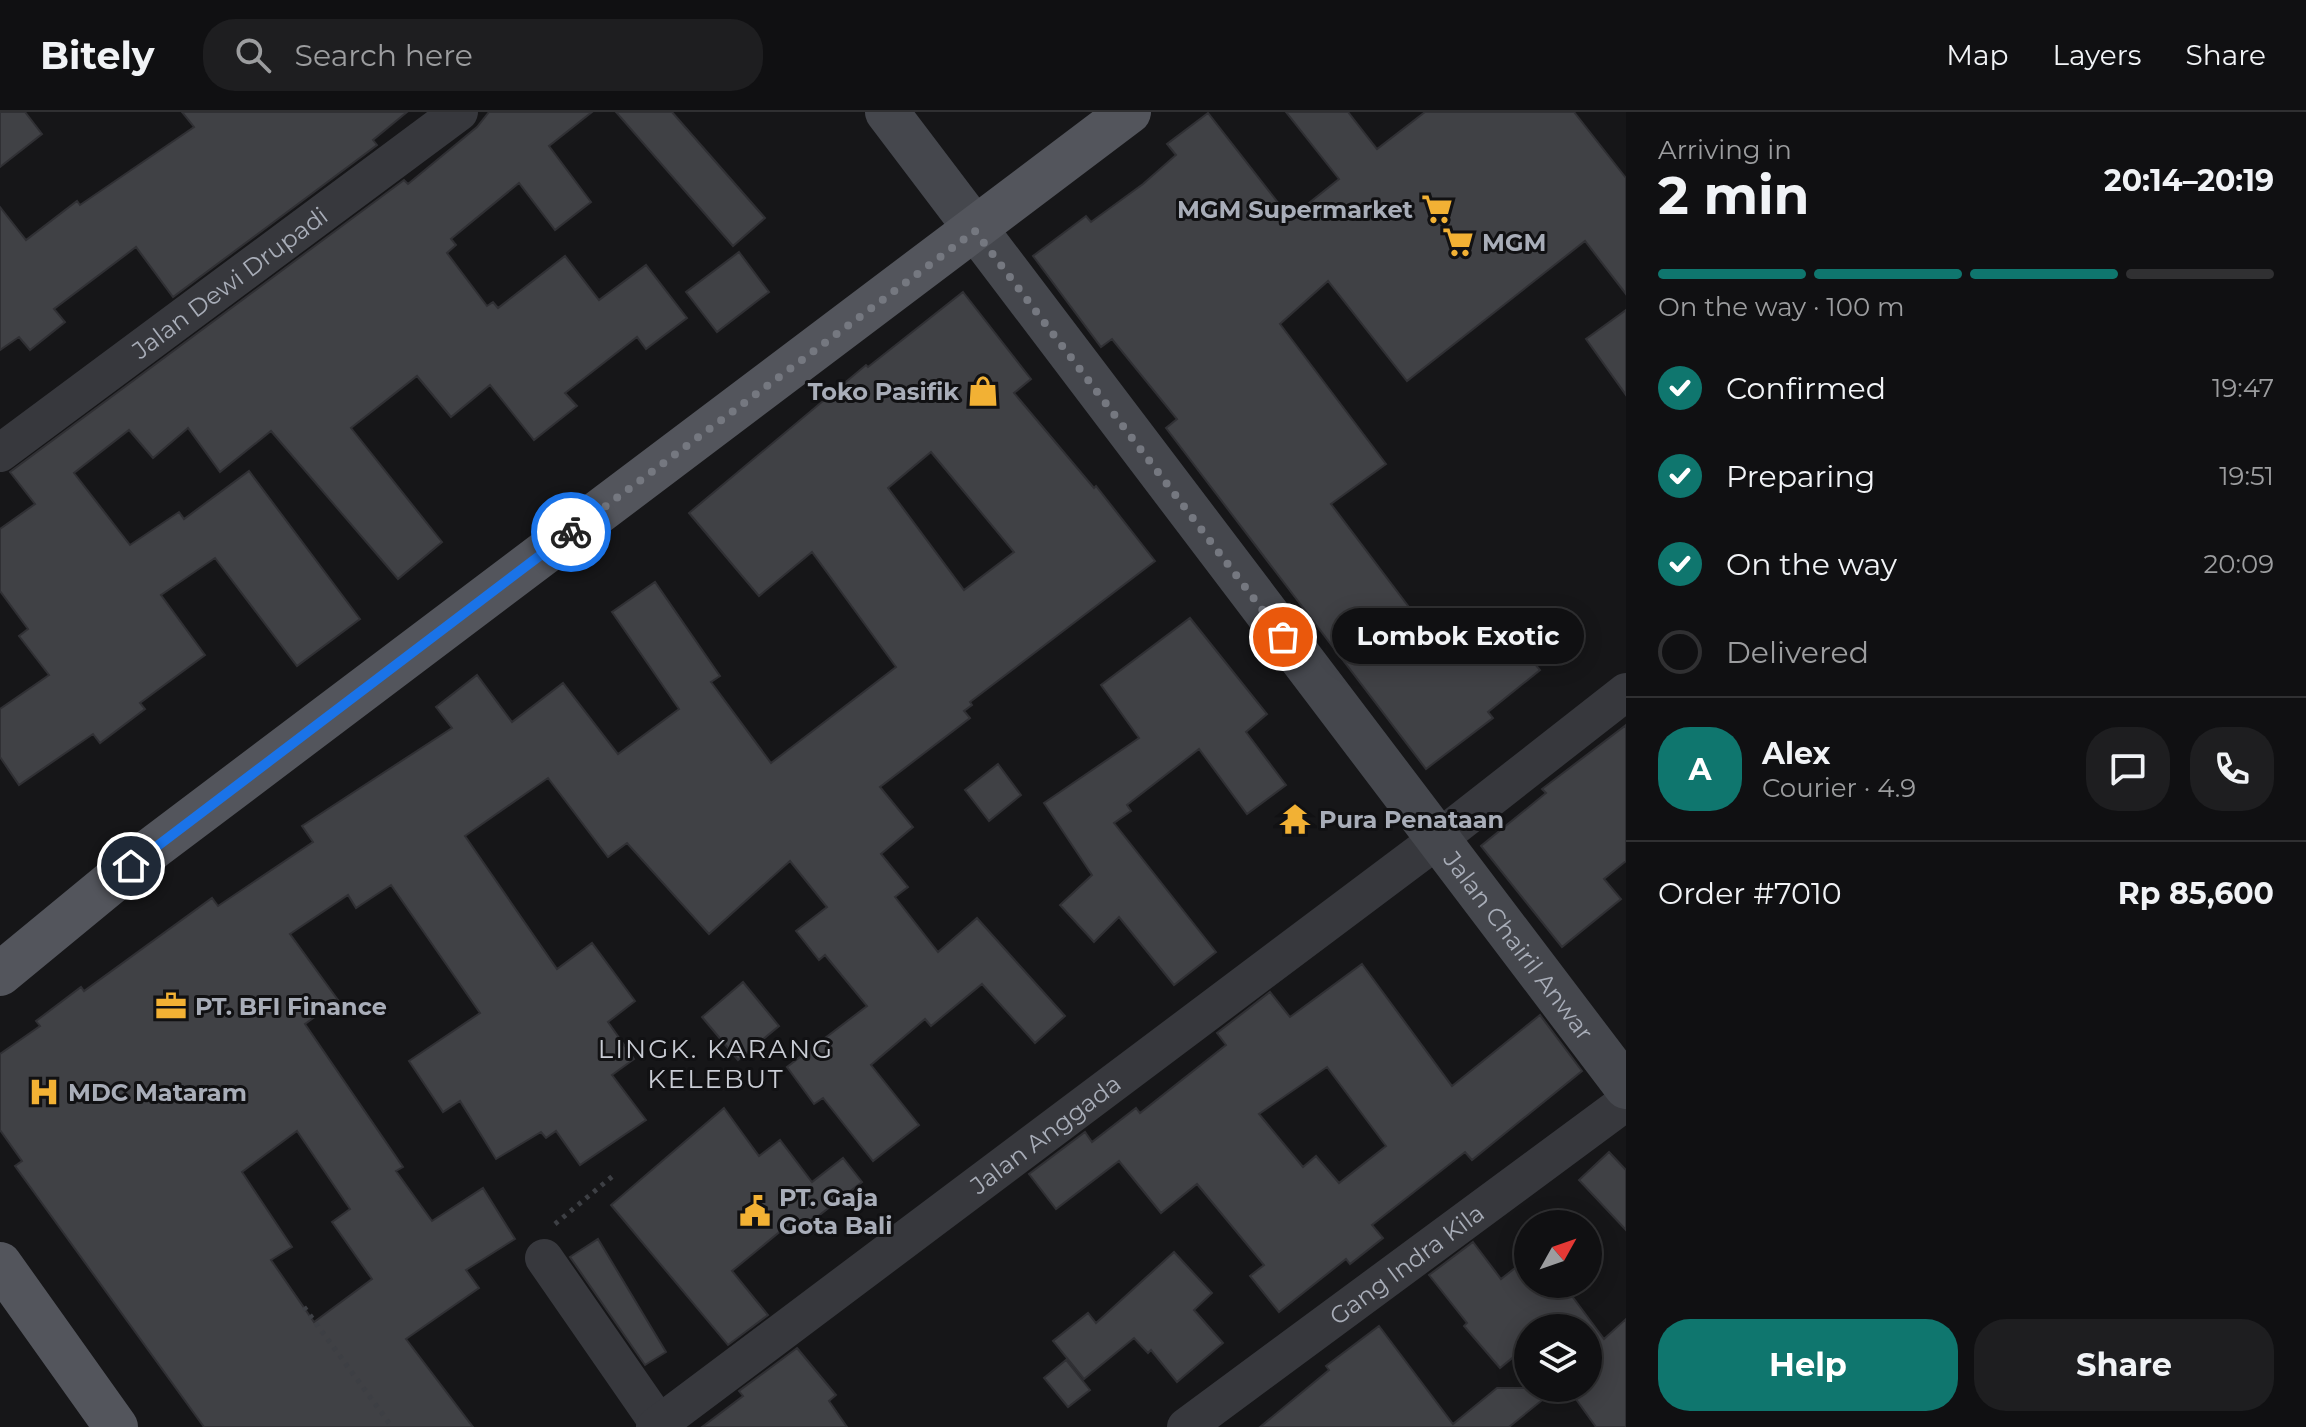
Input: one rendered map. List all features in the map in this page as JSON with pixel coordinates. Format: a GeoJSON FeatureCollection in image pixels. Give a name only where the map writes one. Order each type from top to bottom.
{"type":"FeatureCollection","features":[{"type":"Feature","properties":{"kind":"main road"},"geometry":{"type":"LineString","coordinates":[[0,974],[177,829],[975,231],[1129,112]]}},
{"type":"Feature","properties":{"kind":"main road"},"geometry":{"type":"LineString","coordinates":[[0,1264],[116,1427]]}},
{"type":"Feature","properties":{"kind":"street","name":"Jalan Dewi Drupadi"},"geometry":{"type":"LineString","coordinates":[[0,453],[459,112]]}},
{"type":"Feature","properties":{"kind":"street","name":"Jalan Chairil Anwar"},"geometry":{"type":"LineString","coordinates":[[887,112],[1626,1087]]}},
{"type":"Feature","properties":{"kind":"street","name":"Jalan Anggada"},"geometry":{"type":"LineString","coordinates":[[657,1426],[1437,840],[1626,692]]}},
{"type":"Feature","properties":{"kind":"street","name":"Gang Indra Kila"},"geometry":{"type":"LineString","coordinates":[[1186,1427],[1626,1102]]}},
{"type":"Feature","properties":{"kind":"street"},"geometry":{"type":"LineString","coordinates":[[544,1258],[657,1426]]}},
{"type":"Feature","properties":{"kind":"path"},"geometry":{"type":"LineString","coordinates":[[544,1258],[540,1245],[548,1230],[614,1175]]}},
{"type":"Feature","properties":{"kind":"path"},"geometry":{"type":"LineString","coordinates":[[304,1307],[392,1427]]}},
{"type":"Feature","properties":{"kind":"building"},"geometry":{"type":"Polygon","coordinates":[[[0,112],[25,112],[42,134],[0,167],[0,112]]]}},
{"type":"Feature","properties":{"kind":"building"},"geometry":{"type":"Polygon","coordinates":[[[182,112],[407,112],[373,140],[377,145],[173,297],[136,247],[54,309],[65,322],[30,350],[19,337],[0,350],[0,207],[26,240],[77,201],[80,205],[194,127],[182,112]]]}},
{"type":"Feature","properties":{"kind":"building"},"geometry":{"type":"Polygon","coordinates":[[[489,112],[592,112],[549,146],[591,202],[555,230],[519,183],[451,239],[456,245],[447,253],[487,306],[493,302],[498,308],[565,256],[599,300],[646,265],[687,318],[646,349],[637,337],[565,393],[577,406],[534,440],[490,385],[451,417],[417,376],[351,428],[442,542],[398,579],[271,431],[220,472],[188,428],[153,458],[129,430],[74,473],[130,545],[179,512],[184,519],[249,471],[360,619],[297,666],[215,558],[161,595],[205,655],[140,703],[145,709],[100,743],[93,734],[19,785],[0,757],[0,709],[49,675],[19,636],[28,629],[0,591],[0,529],[35,504],[10,472],[404,180],[408,184],[477,127],[489,112]]]}},
{"type":"Feature","properties":{"kind":"building"},"geometry":{"type":"Polygon","coordinates":[[[616,112],[672,112],[765,218],[733,246],[616,112]]]}},
{"type":"Feature","properties":{"kind":"building"},"geometry":{"type":"Polygon","coordinates":[[[1286,112],[1348,112],[1377,149],[1425,112],[1574,112],[1626,178],[1626,294],[1585,241],[1407,381],[1328,281],[1280,324],[1386,464],[1331,504],[1443,652],[1492,612],[1540,670],[1488,712],[1493,718],[1426,769],[1166,428],[1177,419],[1112,339],[1101,347],[1033,256],[1086,216],[1091,222],[1143,184],[1176,155],[1167,144],[1208,113],[1290,218],[1339,179],[1286,112]]]}},
{"type":"Feature","properties":{"kind":"building"},"geometry":{"type":"Polygon","coordinates":[[[739,252],[769,292],[717,332],[686,292],[739,252]]]}},
{"type":"Feature","properties":{"kind":"building"},"geometry":{"type":"Polygon","coordinates":[[[963,292],[1031,379],[1014,393],[1094,488],[1096,486],[1155,561],[970,702],[972,705],[964,711],[970,718],[880,787],[913,827],[881,854],[908,887],[895,897],[938,952],[977,918],[1065,1016],[1035,1043],[982,984],[931,1026],[925,1019],[871,1065],[919,1125],[873,1161],[823,1098],[814,1104],[787,1067],[867,1006],[825,955],[819,960],[796,931],[827,907],[790,861],[709,934],[627,843],[608,857],[548,778],[465,836],[557,969],[592,943],[635,1001],[608,1022],[634,1059],[612,1075],[646,1120],[580,1165],[556,1131],[546,1138],[541,1132],[496,1159],[460,1101],[443,1112],[409,1061],[480,1013],[391,885],[356,908],[348,895],[290,934],[338,1000],[305,1024],[403,1167],[396,1171],[432,1221],[483,1188],[515,1239],[466,1270],[479,1288],[406,1339],[473,1427],[204,1427],[15,1166],[22,1161],[0,1130],[0,1054],[40,1026],[36,1021],[81,987],[84,991],[212,898],[218,906],[313,842],[302,826],[452,728],[436,707],[477,675],[512,722],[563,683],[618,754],[679,709],[612,612],[655,582],[720,676],[711,682],[771,763],[896,667],[812,552],[759,596],[689,513],[866,365],[868,367],[963,292]],[[931,452],[888,488],[964,590],[1014,552],[931,452]],[[297,1131],[242,1172],[292,1247],[271,1260],[314,1322],[372,1279],[332,1222],[350,1209],[297,1131]]]}},
{"type":"Feature","properties":{"kind":"building"},"geometry":{"type":"Polygon","coordinates":[[[1626,310],[1626,395],[1586,339],[1626,310]]]}},
{"type":"Feature","properties":{"kind":"building"},"geometry":{"type":"Polygon","coordinates":[[[1190,618],[1267,714],[1246,732],[1286,785],[1247,814],[1199,749],[1127,805],[1131,811],[1114,823],[1216,952],[1174,985],[1119,917],[1094,942],[1060,905],[1092,875],[1044,803],[1139,738],[1101,685],[1190,618]]]}},
{"type":"Feature","properties":{"kind":"building"},"geometry":{"type":"Polygon","coordinates":[[[1626,725],[1626,861],[1604,879],[1621,899],[1562,947],[1481,846],[1546,793],[1542,789],[1626,725]]]}},
{"type":"Feature","properties":{"kind":"building"},"geometry":{"type":"Polygon","coordinates":[[[998,764],[1021,795],[989,821],[965,790],[998,764]]]}},
{"type":"Feature","properties":{"kind":"building"},"geometry":{"type":"Polygon","coordinates":[[[1362,964],[1452,1086],[1540,1015],[1582,1071],[1472,1160],[1465,1152],[1372,1225],[1383,1238],[1350,1264],[1346,1259],[1279,1312],[1250,1276],[1264,1265],[1197,1184],[1161,1213],[1119,1161],[1056,1209],[1029,1174],[1085,1132],[1092,1142],[1136,1108],[1140,1113],[1226,1045],[1217,1033],[1270,992],[1290,1017],[1362,964]],[[1327,1067],[1259,1114],[1303,1167],[1316,1156],[1339,1183],[1386,1146],[1327,1067]]]}},
{"type":"Feature","properties":{"kind":"building"},"geometry":{"type":"Polygon","coordinates":[[[743,982],[779,1026],[738,1060],[702,1017],[743,982]]]}},
{"type":"Feature","properties":{"kind":"building"},"geometry":{"type":"Polygon","coordinates":[[[724,1108],[759,1156],[780,1140],[812,1182],[843,1158],[862,1182],[795,1234],[788,1225],[732,1271],[768,1315],[728,1345],[611,1205],[724,1108]]]}},
{"type":"Feature","properties":{"kind":"building"},"geometry":{"type":"Polygon","coordinates":[[[1609,1152],[1626,1170],[1626,1230],[1579,1180],[1609,1152]]]}},
{"type":"Feature","properties":{"kind":"building"},"geometry":{"type":"Polygon","coordinates":[[[598,1239],[666,1352],[645,1365],[570,1257],[598,1239]]]}},
{"type":"Feature","properties":{"kind":"building"},"geometry":{"type":"Polygon","coordinates":[[[1473,1242],[1501,1279],[1514,1269],[1514,1298],[1573,1298],[1585,1314],[1514,1314],[1514,1356],[1500,1368],[1464,1326],[1467,1323],[1429,1275],[1473,1242]]]}},
{"type":"Feature","properties":{"kind":"building"},"geometry":{"type":"Polygon","coordinates":[[[1174,1252],[1212,1293],[1194,1310],[1223,1343],[1177,1382],[1151,1350],[1148,1353],[1134,1338],[1084,1379],[1053,1341],[1088,1313],[1096,1323],[1174,1252]]]}},
{"type":"Feature","properties":{"kind":"building"},"geometry":{"type":"Polygon","coordinates":[[[1626,1319],[1626,1427],[1596,1427],[1578,1402],[1602,1402],[1602,1336],[1604,1339],[1626,1319]]]}},
{"type":"Feature","properties":{"kind":"building"},"geometry":{"type":"Polygon","coordinates":[[[1379,1326],[1453,1424],[1497,1388],[1514,1388],[1514,1402],[1540,1402],[1509,1427],[1260,1427],[1329,1370],[1326,1366],[1379,1326]]]}},
{"type":"Feature","properties":{"kind":"building"},"geometry":{"type":"Polygon","coordinates":[[[797,1348],[836,1395],[829,1401],[847,1427],[702,1427],[743,1396],[739,1391],[797,1348]]]}},
{"type":"Feature","properties":{"kind":"building"},"geometry":{"type":"Polygon","coordinates":[[[1066,1360],[1090,1390],[1068,1407],[1044,1378],[1066,1360]]]}},
{"type":"Feature","properties":{"kind":"way so far"},"geometry":{"type":"LineString","coordinates":[[571,532],[975,231],[1283,637]]}},
{"type":"Feature","properties":{"kind":"place","name":"MGM Supermarket"},"geometry":{"type":"Point","coordinates":[1437,209]}},
{"type":"Feature","properties":{"kind":"place","name":"MGM"},"geometry":{"type":"Point","coordinates":[1458,242]}},
{"type":"Feature","properties":{"kind":"place","name":"Toko Pasifik"},"geometry":{"type":"Point","coordinates":[983,391]}},
{"type":"Feature","properties":{"kind":"place","name":"Lombok Exotic"},"geometry":{"type":"Point","coordinates":[1283,637]}},
{"type":"Feature","properties":{"kind":"place","name":"Pura Penataan"},"geometry":{"type":"Point","coordinates":[1295,819]}},
{"type":"Feature","properties":{"kind":"place","name":"PT. BFI Finance"},"geometry":{"type":"Point","coordinates":[171,1006]}},
{"type":"Feature","properties":{"kind":"place","name":"MDC Mataram"},"geometry":{"type":"Point","coordinates":[44,1092]}},
{"type":"Feature","properties":{"kind":"place","name":"PT. Gaja Gota Bali"},"geometry":{"type":"Point","coordinates":[755,1211]}},
{"type":"Feature","properties":{"kind":"district","name":"LINGK. KARANG KELEBUT"},"geometry":{"type":"Point","coordinates":[716,1064]}},
{"type":"Feature","properties":{"kind":"route"},"geometry":{"type":"LineString","coordinates":[[131,866],[571,532]]}}]}
